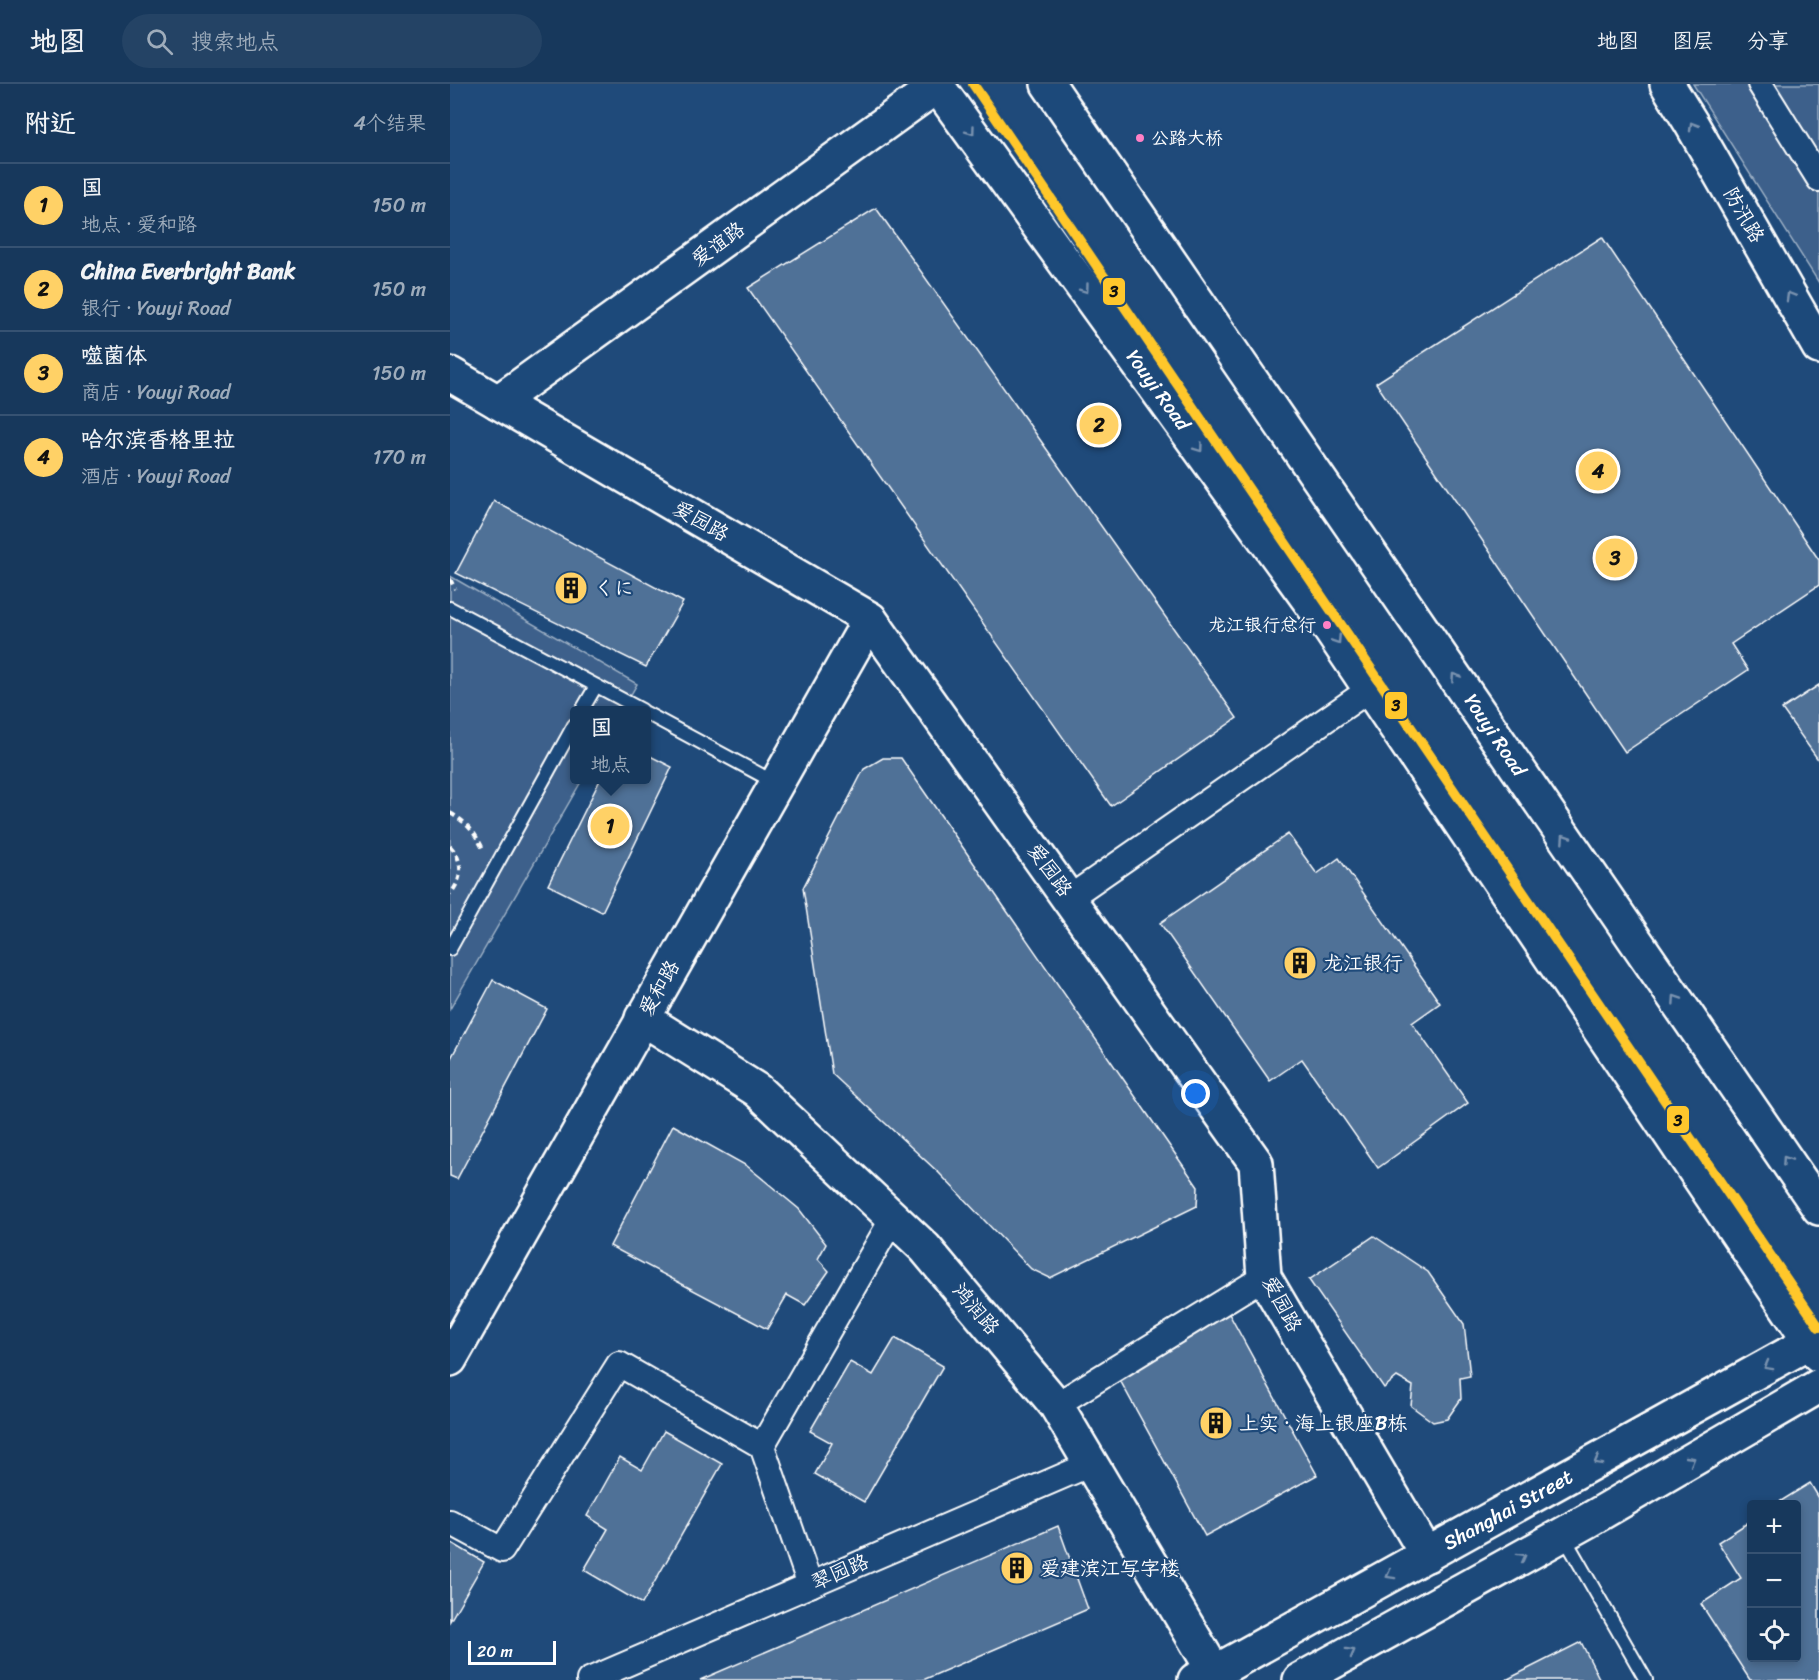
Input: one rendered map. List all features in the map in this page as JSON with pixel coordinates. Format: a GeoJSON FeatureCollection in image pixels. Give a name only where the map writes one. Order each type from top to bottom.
{"type":"FeatureCollection","features":[{"type":"Feature","properties":{"kind":"main road","name":"Youyi Road"},"geometry":{"type":"LineString","coordinates":[[1048,84],[1819,1208]]}},
{"type":"Feature","properties":{"kind":"main road","name":"防汛路"},"geometry":{"type":"LineString","coordinates":[[1666,84],[1691,123],[1819,346]]}},
{"type":"Feature","properties":{"kind":"main road","name":"Youyi Road"},"geometry":{"type":"LineString","coordinates":[[937,85],[1320,615],[1816,1345]]}},
{"type":"Feature","properties":{"kind":"main road","name":"爱谊路"},"geometry":{"type":"LineString","coordinates":[[498,402],[937,85]]}},
{"type":"Feature","properties":{"kind":"main road","name":"爱园路"},"geometry":{"type":"LineString","coordinates":[[450,374],[870,619],[1256,1163],[1264,1277],[1427,1555]]}},
{"type":"Feature","properties":{"kind":"main road","name":"爱和路"},"geometry":{"type":"LineString","coordinates":[[450,1359],[870,619]]}},
{"type":"Feature","properties":{"kind":"main road","name":"鸿润路"},"geometry":{"type":"LineString","coordinates":[[642,1018],[757,1090],[925,1248],[1056,1405],[1210,1677]]}},
{"type":"Feature","properties":{"kind":"main road","name":"Shanghai Street"},"geometry":{"type":"LineString","coordinates":[[1210,1677],[1427,1555],[1816,1345]]}},
{"type":"Feature","properties":{"kind":"main road"},"geometry":{"type":"LineString","coordinates":[[1300,1680],[1563,1534],[1819,1386]]}},
{"type":"Feature","properties":{"kind":"street"},"geometry":{"type":"LineString","coordinates":[[1760,84],[1819,178]]}},
{"type":"Feature","properties":{"kind":"street"},"geometry":{"type":"LineString","coordinates":[[1069,898],[1370,690]]}},
{"type":"Feature","properties":{"kind":"street"},"geometry":{"type":"LineString","coordinates":[[762,1446],[893,1218]]}},
{"type":"Feature","properties":{"kind":"street"},"geometry":{"type":"LineString","coordinates":[[1056,1405],[1264,1277]]}},
{"type":"Feature","properties":{"kind":"street"},"geometry":{"type":"LineString","coordinates":[[450,1522],[502,1550],[619,1364],[762,1446],[810,1585]]}},
{"type":"Feature","properties":{"kind":"street","name":"翠园路"},"geometry":{"type":"LineString","coordinates":[[589,1680],[1091,1464]]}},
{"type":"Feature","properties":{"kind":"lane"},"geometry":{"type":"LineString","coordinates":[[450,608],[633,706]]}},
{"type":"Feature","properties":{"kind":"lane"},"geometry":{"type":"LineString","coordinates":[[585,706],[596,686]]}},
{"type":"Feature","properties":{"kind":"lane"},"geometry":{"type":"LineString","coordinates":[[651,716],[776,783]]}},
{"type":"Feature","properties":{"kind":"lane"},"geometry":{"type":"LineString","coordinates":[[450,948],[570,732]]}},
{"type":"Feature","properties":{"kind":"lane"},"geometry":{"type":"LineString","coordinates":[[1563,1534],[1646,1680]]}},
{"type":"Feature","properties":{"kind":"path"},"geometry":{"type":"LineString","coordinates":[[450,813],[463,820],[476,834],[484,851]]}},
{"type":"Feature","properties":{"kind":"path"},"geometry":{"type":"LineString","coordinates":[[450,846],[461,868],[456,887],[450,894]]}},
{"type":"Feature","properties":{"kind":"shaded area"},"geometry":{"type":"Polygon","coordinates":[[[1693,84],[1819,84],[1819,283],[1693,84]]]}},
{"type":"Feature","properties":{"kind":"shaded area"},"geometry":{"type":"Polygon","coordinates":[[[450,576],[637,684],[624,706],[570,706],[570,784],[580,784],[450,1009],[450,576]]]}},
{"type":"Feature","properties":{"kind":"building"},"geometry":{"type":"Polygon","coordinates":[[[876,208],[1237,718],[1111,806],[748,288],[876,208]]]}},
{"type":"Feature","properties":{"kind":"building"},"geometry":{"type":"Polygon","coordinates":[[[1602,237],[1819,560],[1819,585],[1731,644],[1748,670],[1625,752],[1376,383],[1602,237]]]}},
{"type":"Feature","properties":{"kind":"building","name":"くに"},"geometry":{"type":"Polygon","coordinates":[[[494,501],[683,602],[646,667],[456,573],[494,501]]]}},
{"type":"Feature","properties":{"kind":"building"},"geometry":{"type":"Polygon","coordinates":[[[1819,685],[1819,761],[1782,709],[1819,685]]]}},
{"type":"Feature","properties":{"kind":"building"},"geometry":{"type":"Polygon","coordinates":[[[651,756],[672,767],[602,912],[548,885],[598,784],[651,784],[651,756]]]}},
{"type":"Feature","properties":{"kind":"building"},"geometry":{"type":"Polygon","coordinates":[[[883,758],[901,758],[1198,1187],[1197,1206],[1050,1278],[1031,1269],[939,1173],[832,1074],[803,888],[864,769],[883,758]]]}},
{"type":"Feature","properties":{"kind":"building","name":"龙江银行"},"geometry":{"type":"Polygon","coordinates":[[[1288,834],[1317,874],[1339,858],[1440,1003],[1412,1023],[1468,1103],[1378,1168],[1302,1059],[1270,1081],[1160,923],[1288,834]]]}},
{"type":"Feature","properties":{"kind":"building"},"geometry":{"type":"Polygon","coordinates":[[[493,980],[547,1009],[457,1179],[450,1176],[450,1060],[493,980]]]}},
{"type":"Feature","properties":{"kind":"building"},"geometry":{"type":"Polygon","coordinates":[[[673,1125],[747,1166],[799,1209],[826,1244],[818,1259],[829,1271],[805,1305],[787,1295],[767,1329],[610,1246],[673,1125]]]}},
{"type":"Feature","properties":{"kind":"building"},"geometry":{"type":"Polygon","coordinates":[[[1374,1236],[1428,1272],[1464,1324],[1470,1376],[1460,1378],[1461,1399],[1447,1419],[1433,1422],[1411,1406],[1413,1386],[1397,1377],[1384,1388],[1309,1280],[1374,1236]]]}},
{"type":"Feature","properties":{"kind":"building","name":"上实 · 海上银座B栋"},"geometry":{"type":"Polygon","coordinates":[[[1227,1310],[1317,1475],[1205,1536],[1115,1371],[1227,1310]]]}},
{"type":"Feature","properties":{"kind":"building"},"geometry":{"type":"Polygon","coordinates":[[[895,1338],[943,1366],[864,1502],[815,1474],[832,1443],[810,1431],[850,1362],[873,1375],[895,1338]]]}},
{"type":"Feature","properties":{"kind":"building"},"geometry":{"type":"Polygon","coordinates":[[[664,1431],[722,1464],[642,1604],[584,1570],[608,1529],[587,1516],[620,1457],[642,1470],[664,1431]]]}},
{"type":"Feature","properties":{"kind":"building"},"geometry":{"type":"Polygon","coordinates":[[[1810,1483],[1819,1498],[1819,1680],[1750,1680],[1701,1604],[1741,1578],[1718,1542],[1747,1523],[1747,1662],[1801,1662],[1801,1500],[1782,1500],[1810,1483]]]}},
{"type":"Feature","properties":{"kind":"building","name":"爱建滨江写字楼"},"geometry":{"type":"Polygon","coordinates":[[[1058,1526],[1088,1609],[923,1680],[700,1680],[1058,1526]]]}},
{"type":"Feature","properties":{"kind":"building"},"geometry":{"type":"Polygon","coordinates":[[[450,1542],[484,1562],[450,1621],[450,1542]]]}},
{"type":"Feature","properties":{"kind":"building"},"geometry":{"type":"Polygon","coordinates":[[[1581,1642],[1600,1680],[1506,1680],[1581,1642]]]}},
{"type":"Feature","properties":{"kind":"transit line","name":"3"},"geometry":{"type":"LineString","coordinates":[[973,84],[1819,1327]]}},
{"type":"Feature","properties":{"kind":"place","name":"公路大桥"},"geometry":{"type":"Point","coordinates":[1140,138]}},
{"type":"Feature","properties":{"kind":"place","name":"China Everbright Bank"},"geometry":{"type":"Point","coordinates":[1099,425]}},
{"type":"Feature","properties":{"kind":"place","name":"哈尔滨香格里拉"},"geometry":{"type":"Point","coordinates":[1598,471]}},
{"type":"Feature","properties":{"kind":"place","name":"噬菌体"},"geometry":{"type":"Point","coordinates":[1615,558]}},
{"type":"Feature","properties":{"kind":"place","name":"くに"},"geometry":{"type":"Point","coordinates":[571,588]}},
{"type":"Feature","properties":{"kind":"place","name":"龙江银行总行"},"geometry":{"type":"Point","coordinates":[1327,625]}},
{"type":"Feature","properties":{"kind":"place","name":"国"},"geometry":{"type":"Point","coordinates":[610,826]}},
{"type":"Feature","properties":{"kind":"place","name":"龙江银行"},"geometry":{"type":"Point","coordinates":[1300,963]}},
{"type":"Feature","properties":{"kind":"place","name":"上实 · 海上银座B栋"},"geometry":{"type":"Point","coordinates":[1216,1423]}},
{"type":"Feature","properties":{"kind":"place","name":"爱建滨江写字楼"},"geometry":{"type":"Point","coordinates":[1017,1568]}}]}
